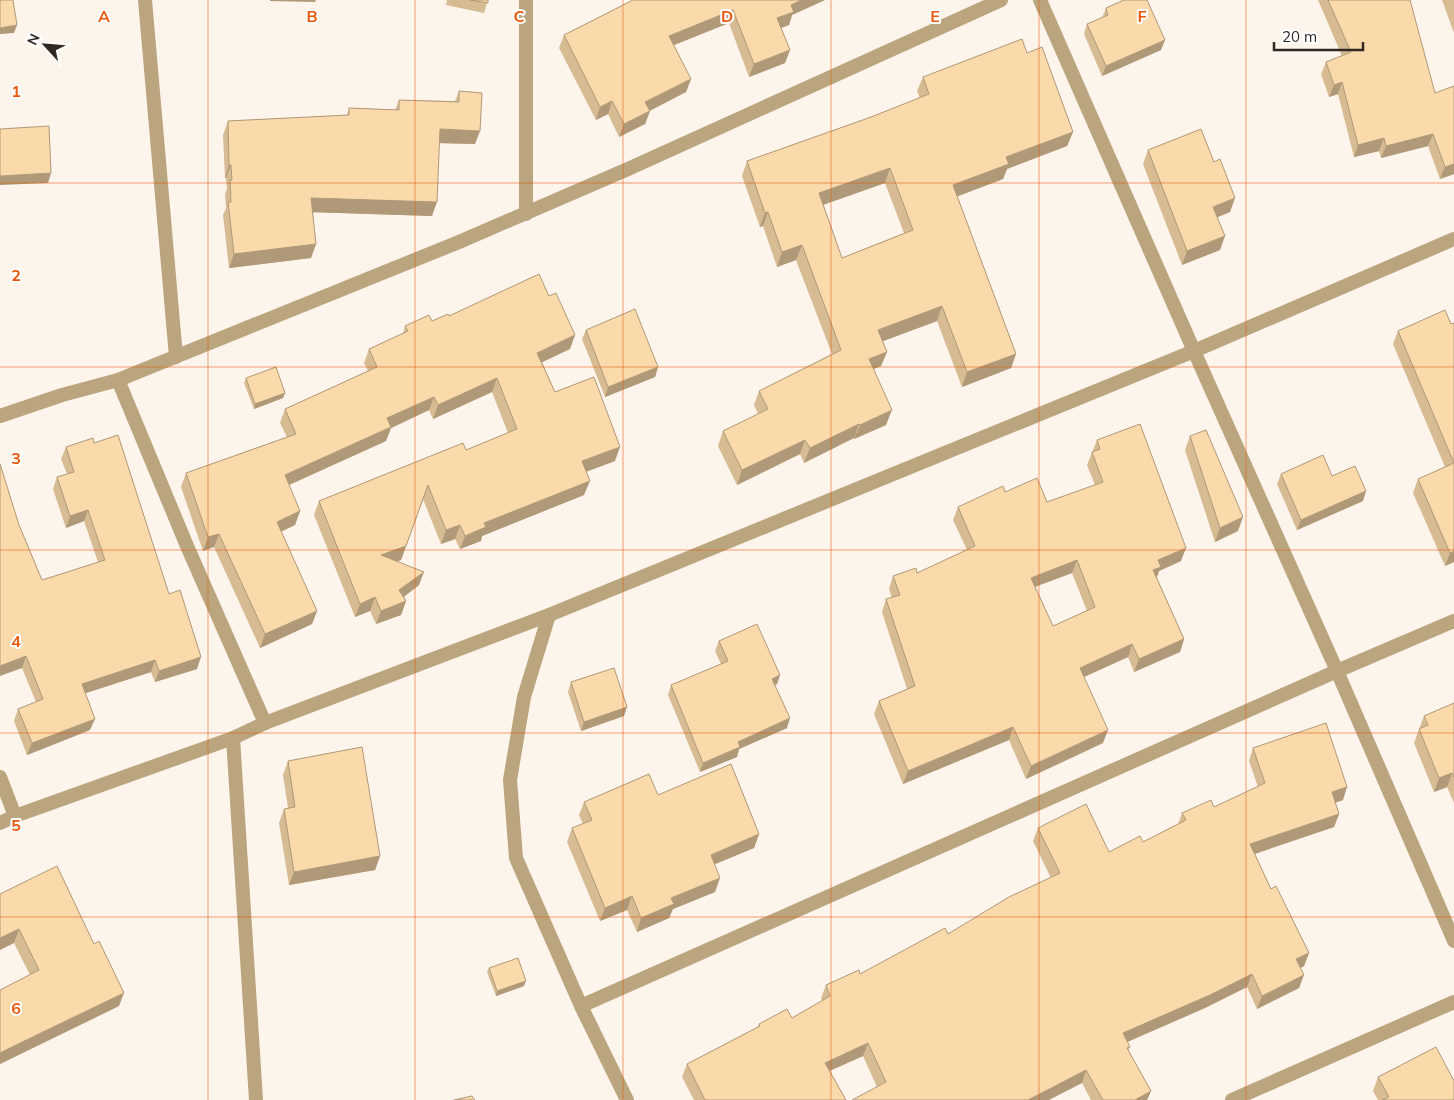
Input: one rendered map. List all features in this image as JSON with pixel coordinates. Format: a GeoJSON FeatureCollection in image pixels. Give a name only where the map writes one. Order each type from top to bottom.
{"type":"FeatureCollection","features":[{"type":"Feature","properties":{"kind":"street"},"geometry":{"type":"LineString","coordinates":[[145,0],[176,357]]}},
{"type":"Feature","properties":{"kind":"street"},"geometry":{"type":"LineString","coordinates":[[526,0],[526,214]]}},
{"type":"Feature","properties":{"kind":"street"},"geometry":{"type":"LineString","coordinates":[[0,416],[62,395],[118,380],[459,242],[628,169],[1001,0]]}},
{"type":"Feature","properties":{"kind":"street"},"geometry":{"type":"LineString","coordinates":[[1040,0],[1337,670],[1454,940]]}},
{"type":"Feature","properties":{"kind":"street"},"geometry":{"type":"LineString","coordinates":[[0,823],[233,738],[265,723],[549,615],[1194,351],[1454,239]]}},
{"type":"Feature","properties":{"kind":"street"},"geometry":{"type":"LineString","coordinates":[[118,380],[187,546],[265,723]]}},
{"type":"Feature","properties":{"kind":"street"},"geometry":{"type":"LineString","coordinates":[[549,615],[524,697],[510,780],[516,858],[581,1006],[627,1100]]}},
{"type":"Feature","properties":{"kind":"street"},"geometry":{"type":"LineString","coordinates":[[581,1006],[1337,670],[1454,621]]}},
{"type":"Feature","properties":{"kind":"street"},"geometry":{"type":"LineString","coordinates":[[233,738],[256,1100]]}},
{"type":"Feature","properties":{"kind":"street"},"geometry":{"type":"LineString","coordinates":[[0,777],[15,816]]}},
{"type":"Feature","properties":{"kind":"street"},"geometry":{"type":"LineString","coordinates":[[1232,1100],[1454,1002]]}},
{"type":"Feature","properties":{"kind":"building"},"geometry":{"type":"Polygon","coordinates":[[[0,0],[13,0],[17,25],[0,28],[0,0]]]}},
{"type":"Feature","properties":{"kind":"building"},"geometry":{"type":"Polygon","coordinates":[[[470,0],[488,0],[488,3],[470,0]]]}},
{"type":"Feature","properties":{"kind":"building"},"geometry":{"type":"Polygon","coordinates":[[[633,0],[802,0],[791,5],[794,12],[777,18],[790,50],[754,64],[733,10],[669,36],[691,79],[645,102],[650,111],[624,124],[612,101],[600,107],[564,35],[633,0]]]}},
{"type":"Feature","properties":{"kind":"building"},"geometry":{"type":"Polygon","coordinates":[[[1124,0],[1147,0],[1165,40],[1106,66],[1087,24],[1108,15],[1106,8],[1124,0]]]}},
{"type":"Feature","properties":{"kind":"building"},"geometry":{"type":"Polygon","coordinates":[[[1328,0],[1410,0],[1435,93],[1454,86],[1454,164],[1445,167],[1433,134],[1386,146],[1384,138],[1358,145],[1342,82],[1334,85],[1326,62],[1351,52],[1328,0]]]}},
{"type":"Feature","properties":{"kind":"building"},"geometry":{"type":"Polygon","coordinates":[[[1022,39],[1027,53],[1042,47],[1073,132],[1006,157],[1009,164],[953,185],[1016,354],[967,372],[942,306],[878,330],[887,352],[869,359],[892,410],[810,448],[805,440],[742,470],[723,431],[768,409],[759,391],[841,350],[802,245],[782,252],[768,212],[765,213],[747,161],[871,117],[929,94],[923,77],[1022,39]],[[890,168],[819,193],[842,258],[913,230],[890,168]]]}},
{"type":"Feature","properties":{"kind":"building"},"geometry":{"type":"Polygon","coordinates":[[[459,91],[482,93],[480,131],[440,129],[437,202],[311,198],[316,244],[234,254],[228,202],[231,202],[230,180],[232,180],[231,165],[229,165],[228,121],[349,115],[349,108],[399,110],[399,100],[459,102],[459,91]]]}},
{"type":"Feature","properties":{"kind":"building"},"geometry":{"type":"Polygon","coordinates":[[[49,126],[51,173],[0,176],[0,129],[49,126]]]}},
{"type":"Feature","properties":{"kind":"building"},"geometry":{"type":"Polygon","coordinates":[[[1201,129],[1214,162],[1220,159],[1235,198],[1213,207],[1225,236],[1187,251],[1148,150],[1201,129]]]}},
{"type":"Feature","properties":{"kind":"building"},"geometry":{"type":"Polygon","coordinates":[[[539,274],[549,296],[556,293],[575,335],[537,353],[555,392],[594,377],[620,447],[582,461],[590,481],[484,523],[486,527],[465,536],[460,525],[446,530],[428,485],[406,546],[381,555],[424,572],[399,590],[406,601],[381,611],[375,597],[360,604],[319,501],[463,443],[466,450],[517,429],[497,378],[438,405],[434,397],[387,418],[391,427],[285,475],[300,511],[277,522],[317,611],[265,634],[219,534],[208,537],[186,473],[296,434],[285,409],[377,367],[369,349],[408,331],[405,326],[429,315],[432,321],[448,314],[449,316],[539,274]]]}},
{"type":"Feature","properties":{"kind":"building"},"geometry":{"type":"Polygon","coordinates":[[[635,309],[658,367],[608,387],[586,330],[635,309]]]}},
{"type":"Feature","properties":{"kind":"building"},"geometry":{"type":"Polygon","coordinates":[[[1445,310],[1451,324],[1454,323],[1454,463],[1398,331],[1445,310]]]}},
{"type":"Feature","properties":{"kind":"building"},"geometry":{"type":"Polygon","coordinates":[[[276,367],[285,393],[255,404],[246,378],[276,367]]]}},
{"type":"Feature","properties":{"kind":"building"},"geometry":{"type":"Polygon","coordinates":[[[1140,424],[1186,548],[1158,560],[1161,567],[1153,570],[1184,639],[1139,659],[1132,644],[1080,668],[1108,730],[1031,766],[1013,727],[908,771],[879,701],[915,686],[886,599],[900,595],[893,576],[916,568],[917,573],[975,546],[958,507],[1003,486],[1005,492],[1037,478],[1047,502],[1103,482],[1092,452],[1100,449],[1097,440],[1140,424]],[[1077,560],[1031,578],[1053,626],[1095,607],[1077,560]]]}},
{"type":"Feature","properties":{"kind":"building"},"geometry":{"type":"Polygon","coordinates":[[[1206,430],[1243,517],[1220,528],[1190,436],[1206,430]]]}},
{"type":"Feature","properties":{"kind":"building"},"geometry":{"type":"Polygon","coordinates":[[[118,435],[169,594],[180,590],[201,657],[159,671],[155,660],[82,684],[95,719],[32,743],[18,709],[43,699],[26,656],[0,666],[0,464],[19,525],[42,580],[105,560],[88,510],[70,516],[57,477],[74,472],[66,447],[93,438],[94,443],[118,435]]]}},
{"type":"Feature","properties":{"kind":"building"},"geometry":{"type":"Polygon","coordinates":[[[1323,455],[1332,476],[1355,466],[1366,491],[1301,520],[1281,474],[1323,455]]]}},
{"type":"Feature","properties":{"kind":"building"},"geometry":{"type":"Polygon","coordinates":[[[1454,463],[1454,551],[1450,553],[1418,479],[1454,463]]]}},
{"type":"Feature","properties":{"kind":"building"},"geometry":{"type":"Polygon","coordinates":[[[757,624],[780,675],[772,679],[790,718],[738,742],[740,747],[703,763],[671,685],[728,661],[719,641],[757,624]]]}},
{"type":"Feature","properties":{"kind":"building"},"geometry":{"type":"Polygon","coordinates":[[[614,668],[627,707],[584,722],[571,682],[614,668]]]}},
{"type":"Feature","properties":{"kind":"building"},"geometry":{"type":"Polygon","coordinates":[[[1454,703],[1454,777],[1452,773],[1439,778],[1419,729],[1428,725],[1424,716],[1454,703]]]}},
{"type":"Feature","properties":{"kind":"building"},"geometry":{"type":"Polygon","coordinates":[[[1326,723],[1347,787],[1332,792],[1339,814],[1250,844],[1271,889],[1276,886],[1309,953],[1296,959],[1304,975],[1262,996],[1252,974],[1210,995],[1123,1033],[1130,1047],[1127,1048],[1151,1091],[1135,1100],[1103,1100],[1086,1070],[1028,1100],[852,1100],[886,1082],[868,1043],[825,1063],[846,1100],[705,1100],[687,1064],[760,1026],[759,1024],[787,1009],[792,1018],[830,996],[826,985],[859,970],[860,974],[945,928],[948,934],[1009,897],[1060,873],[1038,828],[1086,804],[1109,852],[1140,836],[1143,842],[1186,820],[1182,813],[1211,800],[1214,807],[1265,783],[1253,748],[1326,723]]]}},
{"type":"Feature","properties":{"kind":"building"},"geometry":{"type":"Polygon","coordinates":[[[362,747],[380,856],[294,872],[284,809],[295,807],[288,761],[362,747]]]}},
{"type":"Feature","properties":{"kind":"building"},"geometry":{"type":"Polygon","coordinates":[[[731,764],[759,834],[711,855],[720,878],[671,898],[674,904],[641,918],[632,896],[605,908],[572,828],[592,820],[584,802],[649,774],[658,795],[731,764]]]}},
{"type":"Feature","properties":{"kind":"building"},"geometry":{"type":"Polygon","coordinates":[[[57,866],[94,944],[99,941],[124,993],[0,1053],[0,990],[39,970],[19,929],[0,938],[0,894],[57,866]]]}},
{"type":"Feature","properties":{"kind":"building"},"geometry":{"type":"Polygon","coordinates":[[[518,958],[526,981],[497,991],[489,968],[518,958]]]}},
{"type":"Feature","properties":{"kind":"building"},"geometry":{"type":"Polygon","coordinates":[[[1436,1047],[1454,1081],[1454,1100],[1382,1100],[1389,1097],[1378,1077],[1436,1047]]]}},
{"type":"Feature","properties":{"kind":"building"},"geometry":{"type":"Polygon","coordinates":[[[472,1096],[475,1100],[454,1100],[472,1096]]]}}]}
